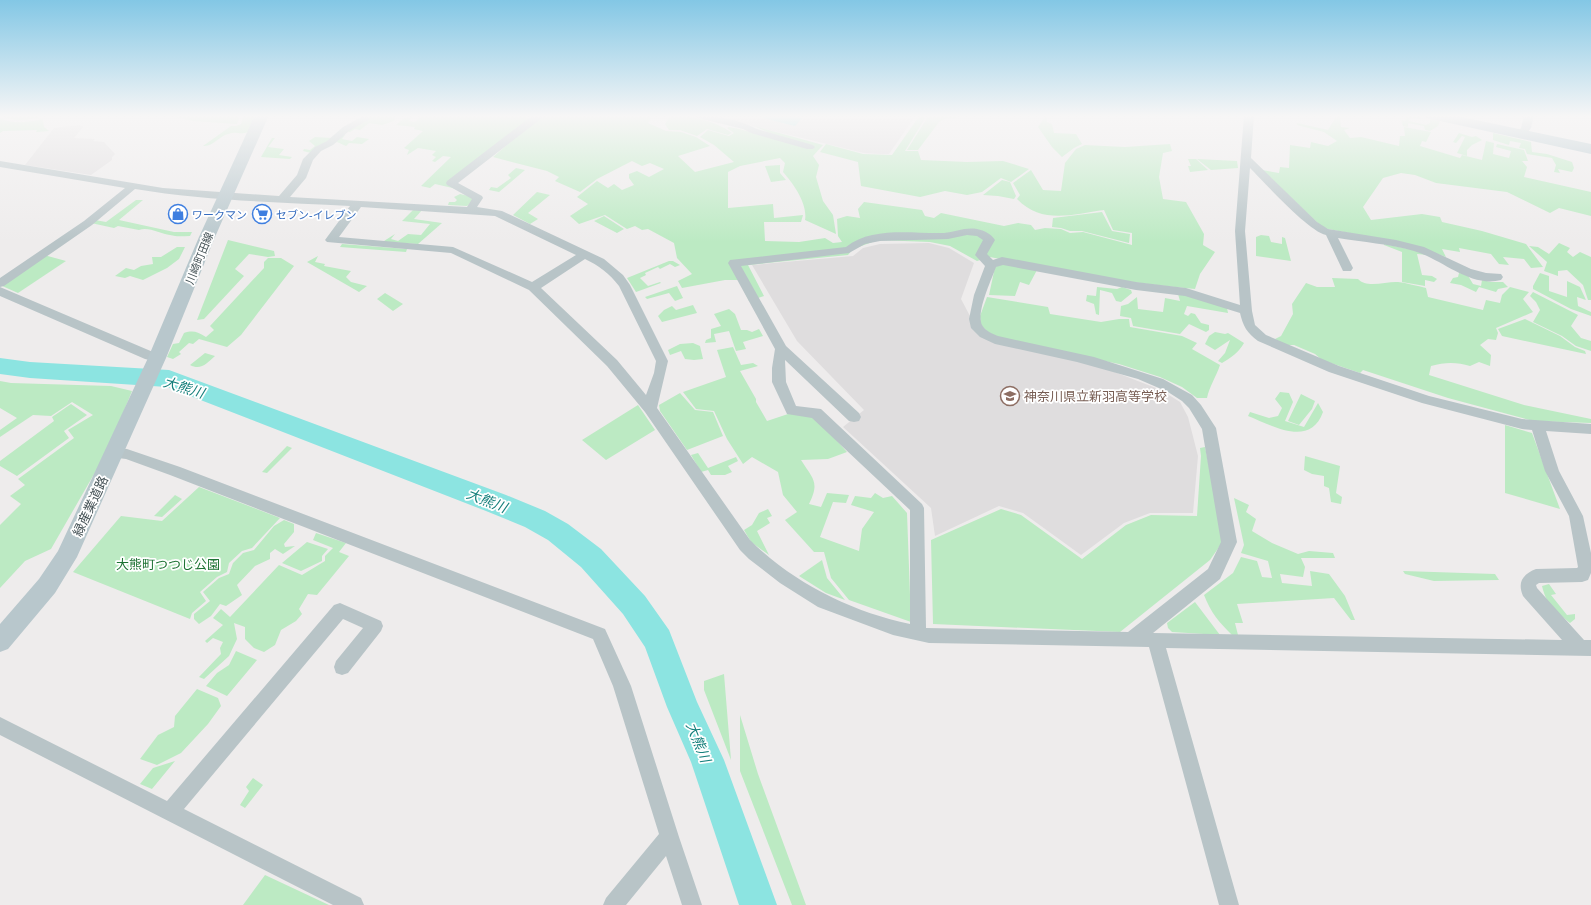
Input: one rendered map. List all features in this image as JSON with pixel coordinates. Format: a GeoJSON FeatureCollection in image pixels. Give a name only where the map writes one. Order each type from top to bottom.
{"type":"FeatureCollection","features":[{"type":"Feature","properties":{"kind":"main road","name":"川崎町田線"},"geometry":{"type":"LineString","coordinates":[[156,361],[225,196],[244,157]]}},
{"type":"Feature","properties":{"kind":"main road","name":"緑産業道路"},"geometry":{"type":"LineString","coordinates":[[0,641],[48,586],[66,557],[156,361]]}},
{"type":"Feature","properties":{"kind":"street"},"geometry":{"type":"LineString","coordinates":[[282,199],[302,176],[310,157]]}},
{"type":"Feature","properties":{"kind":"street"},"geometry":{"type":"LineString","coordinates":[[471,209],[478,198],[451,183],[484,157]]}},
{"type":"Feature","properties":{"kind":"street"},"geometry":{"type":"LineString","coordinates":[[1246,159],[1312,224],[1320,230],[1419,249],[1439,256],[1470,273],[1488,278],[1497,277]]}},
{"type":"Feature","properties":{"kind":"street"},"geometry":{"type":"LineString","coordinates":[[1246,159],[1240,231],[1246,311],[1249,325],[1253,331],[1262,338],[1306,358],[1334,369],[1427,400],[1522,424],[1591,429]]}},
{"type":"Feature","properties":{"kind":"street"},"geometry":{"type":"LineString","coordinates":[[0,164],[133,186],[225,196],[471,209],[498,213],[600,262],[619,278],[662,361],[662,367],[650,399],[650,409]]}},
{"type":"Feature","properties":{"kind":"street"},"geometry":{"type":"LineString","coordinates":[[0,283],[88,222],[133,186]]}},
{"type":"Feature","properties":{"kind":"street"},"geometry":{"type":"LineString","coordinates":[[358,203],[331,240],[453,250],[532,287],[612,363],[650,409],[692,472],[745,545],[754,554],[786,578],[824,602],[893,628],[929,636],[1586,648]]}},
{"type":"Feature","properties":{"kind":"street"},"geometry":{"type":"LineString","coordinates":[[854,417],[781,349],[734,263],[849,250],[859,242],[889,236],[947,236],[959,232],[970,232],[985,235],[989,240],[981,255],[991,265]]}},
{"type":"Feature","properties":{"kind":"street"},"geometry":{"type":"LineString","coordinates":[[1330,233],[1347,268]]}},
{"type":"Feature","properties":{"kind":"street"},"geometry":{"type":"LineString","coordinates":[[532,287],[584,255]]}},
{"type":"Feature","properties":{"kind":"street"},"geometry":{"type":"LineString","coordinates":[[991,265],[1002,261],[1136,286],[1186,292],[1246,311]]}},
{"type":"Feature","properties":{"kind":"street"},"geometry":{"type":"LineString","coordinates":[[991,265],[975,316],[976,326],[983,334],[995,340],[1092,360],[1151,379],[1173,389],[1188,400],[1200,412],[1209,428],[1229,542],[1214,574],[1131,640]]}},
{"type":"Feature","properties":{"kind":"street"},"geometry":{"type":"LineString","coordinates":[[0,291],[149,356],[156,361]]}},
{"type":"Feature","properties":{"kind":"street"},"geometry":{"type":"LineString","coordinates":[[781,349],[777,371],[779,386],[792,411],[816,413],[917,508],[918,633]]}},
{"type":"Feature","properties":{"kind":"street"},"geometry":{"type":"LineString","coordinates":[[1538,426],[1552,471],[1576,516],[1586,567],[1582,575],[1536,576],[1528,582],[1529,591],[1586,648]]}},
{"type":"Feature","properties":{"kind":"street"},"geometry":{"type":"LineString","coordinates":[[115,453],[127,454],[162,466],[599,634],[622,686],[669,837],[692,905]]}},
{"type":"Feature","properties":{"kind":"street"},"geometry":{"type":"LineString","coordinates":[[170,812],[340,610],[375,626],[342,668]]}},
{"type":"Feature","properties":{"kind":"street"},"geometry":{"type":"LineString","coordinates":[[1156,641],[1229,905]]}},
{"type":"Feature","properties":{"kind":"street"},"geometry":{"type":"LineString","coordinates":[[0,726],[354,905]]}},
{"type":"Feature","properties":{"kind":"street"},"geometry":{"type":"LineString","coordinates":[[612,905],[669,837]]}},
{"type":"Feature","properties":{"kind":"shaded area"},"geometry":{"type":"Polygon","coordinates":[[[31,157],[112,157],[112,160],[91,175],[25,165],[31,157]]]}},
{"type":"Feature","properties":{"kind":"shaded area","name":"神奈川県立新羽高等学校"},"geometry":{"type":"Polygon","coordinates":[[[929,243],[949,248],[974,263],[961,299],[970,316],[1161,390],[1180,402],[1188,417],[1198,456],[1193,513],[1150,513],[1124,523],[1081,555],[1023,513],[999,506],[935,536],[931,508],[843,427],[864,410],[797,341],[752,265],[853,256],[863,248],[880,244],[929,243]]]}},
{"type":"Feature","properties":{"kind":"green space"},"geometry":{"type":"Polygon","coordinates":[[[264,157],[292,157],[290,159],[264,157]]]}},
{"type":"Feature","properties":{"kind":"green space"},"geometry":{"type":"Polygon","coordinates":[[[436,157],[441,157],[435,162],[432,161],[436,157]]]}},
{"type":"Feature","properties":{"kind":"green space"},"geometry":{"type":"Polygon","coordinates":[[[451,157],[480,157],[447,183],[457,189],[435,184],[430,188],[421,186],[451,157]]]}},
{"type":"Feature","properties":{"kind":"green space"},"geometry":{"type":"Polygon","coordinates":[[[494,157],[679,157],[695,172],[734,162],[728,157],[814,157],[819,165],[816,177],[823,201],[833,215],[836,234],[805,220],[802,201],[799,194],[783,172],[785,163],[780,158],[740,166],[728,172],[728,208],[773,204],[774,218],[803,215],[801,222],[764,222],[765,241],[799,242],[825,238],[833,243],[842,242],[838,236],[837,219],[847,216],[860,218],[858,209],[864,202],[922,210],[925,216],[934,218],[941,213],[1004,226],[1018,223],[1031,225],[1035,230],[1045,228],[1061,229],[1070,233],[1083,232],[1132,245],[1132,233],[1113,230],[1104,210],[1058,216],[1047,215],[1027,207],[1017,199],[1020,195],[1013,183],[1031,170],[1043,190],[1061,191],[1065,163],[1070,157],[1162,157],[1159,177],[1163,199],[1186,202],[1204,234],[1203,245],[1215,252],[1200,274],[1195,289],[1118,280],[990,257],[977,261],[950,246],[930,242],[878,240],[853,249],[848,255],[748,265],[764,296],[749,301],[739,280],[725,280],[682,288],[678,281],[692,274],[677,258],[674,243],[648,229],[642,230],[635,226],[627,229],[605,215],[579,224],[570,216],[588,204],[577,197],[597,181],[608,188],[614,184],[622,190],[634,185],[629,178],[629,174],[637,171],[649,177],[664,169],[650,163],[642,166],[632,161],[597,179],[580,192],[555,181],[559,177],[547,171],[494,157]]]}},
{"type":"Feature","properties":{"kind":"green space"},"geometry":{"type":"Polygon","coordinates":[[[840,157],[920,157],[921,160],[967,162],[1003,161],[1029,169],[1011,182],[1001,178],[982,192],[967,195],[945,191],[920,197],[861,186],[858,162],[840,157]]]}},
{"type":"Feature","properties":{"kind":"green space"},"geometry":{"type":"Polygon","coordinates":[[[1289,157],[1471,157],[1482,160],[1483,157],[1527,157],[1528,161],[1522,161],[1527,167],[1524,177],[1591,192],[1591,216],[1559,208],[1550,213],[1507,192],[1436,183],[1415,175],[1401,173],[1383,178],[1363,207],[1371,220],[1422,214],[1440,217],[1442,222],[1482,231],[1526,244],[1543,267],[1531,268],[1524,259],[1503,257],[1509,265],[1499,264],[1491,254],[1459,248],[1460,252],[1442,249],[1446,257],[1416,246],[1323,228],[1262,170],[1279,173],[1280,167],[1289,168],[1289,157]]]}},
{"type":"Feature","properties":{"kind":"green space"},"geometry":{"type":"Polygon","coordinates":[[[1547,157],[1557,157],[1572,162],[1574,168],[1572,172],[1558,169],[1560,173],[1554,172],[1556,165],[1552,158],[1547,157]]]}},
{"type":"Feature","properties":{"kind":"green space"},"geometry":{"type":"Polygon","coordinates":[[[1188,159],[1196,159],[1208,170],[1190,172],[1188,166],[1191,166],[1188,159]]]}},
{"type":"Feature","properties":{"kind":"green space"},"geometry":{"type":"Polygon","coordinates":[[[1197,159],[1237,161],[1238,168],[1211,170],[1197,159]]]}},
{"type":"Feature","properties":{"kind":"green space"},"geometry":{"type":"Polygon","coordinates":[[[780,165],[780,173],[786,180],[771,182],[765,166],[780,165]]]}},
{"type":"Feature","properties":{"kind":"green space"},"geometry":{"type":"Polygon","coordinates":[[[516,168],[525,170],[499,192],[489,190],[491,187],[497,188],[511,178],[508,175],[516,168]]]}},
{"type":"Feature","properties":{"kind":"green space"},"geometry":{"type":"Polygon","coordinates":[[[1002,180],[1010,182],[1016,196],[1014,199],[983,195],[1002,180]]]}},
{"type":"Feature","properties":{"kind":"green space"},"geometry":{"type":"Polygon","coordinates":[[[537,192],[550,195],[528,213],[538,219],[530,224],[513,215],[537,192]]]}},
{"type":"Feature","properties":{"kind":"green space"},"geometry":{"type":"Polygon","coordinates":[[[460,194],[473,197],[472,202],[467,206],[448,205],[449,202],[455,202],[457,200],[454,197],[460,194]]]}},
{"type":"Feature","properties":{"kind":"green space"},"geometry":{"type":"Polygon","coordinates":[[[136,200],[143,200],[119,220],[174,232],[192,232],[190,236],[173,236],[146,229],[139,230],[118,226],[114,228],[91,223],[95,220],[106,222],[136,200]]]}},
{"type":"Feature","properties":{"kind":"green space"},"geometry":{"type":"Polygon","coordinates":[[[414,209],[423,209],[414,219],[442,223],[418,244],[384,241],[395,234],[391,239],[398,241],[408,234],[421,235],[430,224],[402,221],[414,209]]]}},
{"type":"Feature","properties":{"kind":"green space"},"geometry":{"type":"Polygon","coordinates":[[[1102,212],[1112,231],[1130,234],[1129,243],[1082,231],[1070,231],[1052,227],[1053,218],[1102,212]]]}},
{"type":"Feature","properties":{"kind":"green space"},"geometry":{"type":"Polygon","coordinates":[[[604,216],[624,229],[617,233],[594,221],[604,216]]]}},
{"type":"Feature","properties":{"kind":"green space"},"geometry":{"type":"Polygon","coordinates":[[[1261,235],[1269,236],[1271,242],[1282,244],[1282,237],[1285,238],[1291,261],[1256,256],[1256,237],[1261,235]]]}},
{"type":"Feature","properties":{"kind":"green space"},"geometry":{"type":"Polygon","coordinates":[[[228,240],[274,251],[275,256],[268,257],[249,254],[235,269],[244,276],[204,319],[197,320],[228,240]]]}},
{"type":"Feature","properties":{"kind":"green space"},"geometry":{"type":"Polygon","coordinates":[[[1559,243],[1570,248],[1567,252],[1573,257],[1580,252],[1591,257],[1591,300],[1588,300],[1583,285],[1567,270],[1558,271],[1558,276],[1544,271],[1547,262],[1529,246],[1538,247],[1549,254],[1559,243]]]}},
{"type":"Feature","properties":{"kind":"green space"},"geometry":{"type":"Polygon","coordinates":[[[342,244],[407,249],[406,252],[340,247],[342,244]]]}},
{"type":"Feature","properties":{"kind":"green space"},"geometry":{"type":"Polygon","coordinates":[[[1384,244],[1419,251],[1429,255],[1417,254],[1422,275],[1432,276],[1437,279],[1434,282],[1425,280],[1425,286],[1402,282],[1402,252],[1384,244]]]}},
{"type":"Feature","properties":{"kind":"green space"},"geometry":{"type":"Polygon","coordinates":[[[177,247],[185,247],[179,259],[167,268],[143,280],[130,276],[125,278],[115,276],[126,268],[134,270],[141,266],[153,264],[152,257],[161,257],[177,247]]]}},
{"type":"Feature","properties":{"kind":"green space"},"geometry":{"type":"Polygon","coordinates":[[[44,255],[66,261],[18,293],[0,285],[44,255]]]}},
{"type":"Feature","properties":{"kind":"green space"},"geometry":{"type":"Polygon","coordinates":[[[318,256],[315,262],[325,264],[324,266],[351,271],[346,277],[351,282],[367,286],[359,292],[307,262],[318,256]]]}},
{"type":"Feature","properties":{"kind":"green space"},"geometry":{"type":"Polygon","coordinates":[[[268,258],[281,258],[294,266],[241,335],[227,347],[199,339],[193,344],[189,343],[179,352],[181,354],[173,359],[167,357],[173,344],[179,343],[184,333],[195,332],[206,337],[214,330],[210,326],[264,268],[264,262],[268,258]]]}},
{"type":"Feature","properties":{"kind":"green space"},"geometry":{"type":"Polygon","coordinates":[[[669,261],[673,261],[680,265],[675,267],[670,264],[660,269],[658,267],[645,273],[646,275],[640,278],[648,286],[661,283],[636,292],[627,278],[669,261]]]}},
{"type":"Feature","properties":{"kind":"green space"},"geometry":{"type":"Polygon","coordinates":[[[1003,264],[1037,270],[1029,285],[1020,282],[1015,296],[989,295],[995,267],[1003,264]]]}},
{"type":"Feature","properties":{"kind":"green space"},"geometry":{"type":"Polygon","coordinates":[[[1459,273],[1467,274],[1473,284],[1481,286],[1482,280],[1503,282],[1508,287],[1498,289],[1496,292],[1479,287],[1476,292],[1461,285],[1450,283],[1453,278],[1458,277],[1459,273]]]}},
{"type":"Feature","properties":{"kind":"green space"},"geometry":{"type":"Polygon","coordinates":[[[1540,273],[1549,276],[1549,291],[1567,297],[1567,281],[1580,287],[1586,300],[1577,297],[1578,306],[1591,312],[1591,316],[1571,309],[1533,289],[1533,286],[1540,273]]]}},
{"type":"Feature","properties":{"kind":"green space"},"geometry":{"type":"Polygon","coordinates":[[[1332,278],[1358,279],[1366,284],[1398,282],[1408,284],[1426,288],[1428,297],[1483,310],[1486,300],[1500,303],[1502,295],[1510,287],[1529,292],[1523,299],[1533,312],[1496,328],[1498,333],[1496,340],[1488,339],[1480,345],[1491,355],[1490,366],[1479,362],[1470,366],[1456,363],[1441,364],[1431,366],[1429,375],[1524,405],[1591,419],[1591,423],[1533,421],[1448,398],[1363,370],[1360,373],[1322,360],[1315,354],[1294,345],[1285,345],[1275,339],[1281,336],[1293,314],[1292,304],[1306,283],[1317,287],[1335,287],[1332,278]]]}},
{"type":"Feature","properties":{"kind":"green space"},"geometry":{"type":"Polygon","coordinates":[[[677,286],[683,298],[675,301],[669,293],[647,299],[645,297],[677,286]]]}},
{"type":"Feature","properties":{"kind":"green space"},"geometry":{"type":"Polygon","coordinates":[[[1097,287],[1117,289],[1122,287],[1131,290],[1132,293],[1121,302],[1116,301],[1112,293],[1100,290],[1099,315],[1096,314],[1094,304],[1086,301],[1087,295],[1096,296],[1097,287]]]}},
{"type":"Feature","properties":{"kind":"green space"},"geometry":{"type":"Polygon","coordinates":[[[1533,292],[1578,315],[1571,326],[1581,338],[1591,341],[1591,351],[1576,346],[1562,336],[1533,322],[1540,310],[1536,302],[1530,296],[1533,292]]]}},
{"type":"Feature","properties":{"kind":"green space"},"geometry":{"type":"Polygon","coordinates":[[[385,293],[403,304],[393,311],[377,299],[385,293]]]}},
{"type":"Feature","properties":{"kind":"green space"},"geometry":{"type":"Polygon","coordinates":[[[1178,294],[1187,295],[1227,308],[1228,313],[1187,306],[1184,314],[1188,316],[1191,313],[1195,314],[1201,323],[1209,325],[1209,330],[1206,332],[1189,324],[1180,334],[1133,326],[1131,318],[1120,316],[1121,306],[1128,304],[1137,297],[1138,309],[1163,312],[1165,298],[1180,301],[1178,294]]]}},
{"type":"Feature","properties":{"kind":"green space"},"geometry":{"type":"Polygon","coordinates":[[[987,297],[1048,307],[1050,314],[1101,322],[1129,319],[1130,327],[1182,336],[1197,343],[1192,349],[1220,365],[1207,398],[1197,398],[1182,387],[1160,377],[1119,364],[997,339],[981,326],[980,316],[987,297]]]}},
{"type":"Feature","properties":{"kind":"green space"},"geometry":{"type":"Polygon","coordinates":[[[693,305],[697,313],[662,322],[658,316],[664,310],[672,306],[676,310],[693,305]]]}},
{"type":"Feature","properties":{"kind":"green space"},"geometry":{"type":"Polygon","coordinates":[[[729,309],[735,314],[741,330],[752,332],[759,329],[763,336],[743,342],[746,349],[736,351],[729,331],[714,334],[716,342],[705,343],[706,340],[711,338],[711,329],[721,326],[714,314],[729,309]]]}},
{"type":"Feature","properties":{"kind":"green space"},"geometry":{"type":"Polygon","coordinates":[[[1525,319],[1560,336],[1575,347],[1585,351],[1586,354],[1502,336],[1498,329],[1525,319]]]}},
{"type":"Feature","properties":{"kind":"green space"},"geometry":{"type":"Polygon","coordinates":[[[1215,332],[1225,334],[1228,333],[1244,343],[1229,359],[1222,363],[1218,361],[1225,353],[1230,340],[1215,350],[1205,344],[1209,336],[1215,332]]]}},
{"type":"Feature","properties":{"kind":"green space"},"geometry":{"type":"Polygon","coordinates":[[[693,343],[700,346],[703,359],[685,359],[681,351],[670,355],[668,350],[680,344],[693,343]]]}},
{"type":"Feature","properties":{"kind":"green space"},"geometry":{"type":"Polygon","coordinates":[[[733,347],[741,365],[753,363],[758,366],[740,371],[767,421],[791,413],[815,416],[847,452],[828,459],[801,460],[814,481],[814,491],[809,504],[821,507],[827,493],[849,495],[846,503],[833,502],[820,537],[859,551],[862,529],[874,512],[851,505],[855,496],[871,498],[875,493],[883,498],[892,496],[907,513],[911,622],[849,600],[831,578],[824,552],[814,552],[785,520],[797,512],[783,495],[778,472],[752,457],[743,464],[727,439],[714,411],[696,409],[683,392],[726,377],[717,350],[733,347]]]}},
{"type":"Feature","properties":{"kind":"green space"},"geometry":{"type":"Polygon","coordinates":[[[205,353],[215,356],[201,367],[194,367],[190,365],[205,353]]]}},
{"type":"Feature","properties":{"kind":"green space"},"geometry":{"type":"Polygon","coordinates":[[[0,381],[11,383],[111,386],[132,391],[109,448],[51,549],[25,561],[0,588],[0,525],[21,504],[10,496],[25,485],[18,479],[74,438],[68,430],[93,415],[72,402],[51,416],[33,415],[0,437],[0,430],[17,418],[0,408],[0,381]]]}},
{"type":"Feature","properties":{"kind":"green space"},"geometry":{"type":"Polygon","coordinates":[[[1280,392],[1289,393],[1293,402],[1285,421],[1304,427],[1318,403],[1323,412],[1317,423],[1309,429],[1300,432],[1290,431],[1279,429],[1248,416],[1250,412],[1269,418],[1278,416],[1282,408],[1275,399],[1280,392]]]}},
{"type":"Feature","properties":{"kind":"green space"},"geometry":{"type":"Polygon","coordinates":[[[680,393],[695,410],[713,412],[723,436],[687,450],[660,411],[659,405],[680,393]]]}},
{"type":"Feature","properties":{"kind":"green space"},"geometry":{"type":"Polygon","coordinates":[[[1301,394],[1315,401],[1312,409],[1299,425],[1288,421],[1301,394]]]}},
{"type":"Feature","properties":{"kind":"green space"},"geometry":{"type":"Polygon","coordinates":[[[71,404],[87,415],[64,431],[69,438],[17,476],[0,466],[0,461],[54,421],[52,417],[71,404]]]}},
{"type":"Feature","properties":{"kind":"green space"},"geometry":{"type":"Polygon","coordinates":[[[638,405],[655,430],[606,460],[582,440],[638,405]]]}},
{"type":"Feature","properties":{"kind":"green space"},"geometry":{"type":"Polygon","coordinates":[[[1505,425],[1532,433],[1560,509],[1505,493],[1505,425]]]}},
{"type":"Feature","properties":{"kind":"green space"},"geometry":{"type":"Polygon","coordinates":[[[287,446],[292,448],[267,473],[262,472],[287,446]]]}},
{"type":"Feature","properties":{"kind":"green space"},"geometry":{"type":"Polygon","coordinates":[[[1205,447],[1224,540],[1210,560],[1120,632],[933,624],[931,540],[1001,509],[1021,515],[1082,559],[1126,525],[1151,515],[1197,516],[1201,456],[1200,448],[1205,447]]]}},
{"type":"Feature","properties":{"kind":"green space"},"geometry":{"type":"Polygon","coordinates":[[[698,453],[708,468],[736,457],[738,461],[728,466],[732,472],[725,475],[711,475],[708,470],[701,472],[691,455],[698,453]]]}},
{"type":"Feature","properties":{"kind":"green space"},"geometry":{"type":"Polygon","coordinates":[[[1305,456],[1340,466],[1336,493],[1342,497],[1341,504],[1331,502],[1329,488],[1324,486],[1324,476],[1312,474],[1304,470],[1305,456]]]}},
{"type":"Feature","properties":{"kind":"green space","name":"大熊町つつじ公園"},"geometry":{"type":"Polygon","coordinates":[[[199,487],[280,518],[252,548],[242,551],[229,563],[227,572],[217,577],[200,592],[206,601],[192,613],[190,619],[73,572],[121,516],[162,521],[199,487]]]}},
{"type":"Feature","properties":{"kind":"green space"},"geometry":{"type":"Polygon","coordinates":[[[175,495],[182,499],[162,517],[154,516],[175,495]]]}},
{"type":"Feature","properties":{"kind":"green space"},"geometry":{"type":"Polygon","coordinates":[[[1234,498],[1249,505],[1246,512],[1256,519],[1252,531],[1272,543],[1298,554],[1309,551],[1333,553],[1335,558],[1301,558],[1305,567],[1303,577],[1280,574],[1282,583],[1312,586],[1310,571],[1329,574],[1345,596],[1355,620],[1351,620],[1334,598],[1237,604],[1243,623],[1235,623],[1238,635],[1232,635],[1223,626],[1216,617],[1204,595],[1233,573],[1241,557],[1257,561],[1262,577],[1272,578],[1268,561],[1241,553],[1244,545],[1234,498]]]}},
{"type":"Feature","properties":{"kind":"green space"},"geometry":{"type":"Polygon","coordinates":[[[768,509],[772,516],[767,518],[770,523],[757,531],[769,555],[751,542],[744,530],[752,525],[759,513],[768,509]]]}},
{"type":"Feature","properties":{"kind":"green space"},"geometry":{"type":"Polygon","coordinates":[[[284,520],[294,524],[294,532],[284,544],[285,547],[295,546],[283,554],[275,549],[270,553],[270,559],[255,566],[237,585],[242,595],[226,606],[220,604],[211,616],[199,624],[194,619],[194,614],[210,601],[203,592],[219,578],[229,574],[233,563],[243,553],[254,550],[274,526],[284,520]]]}},
{"type":"Feature","properties":{"kind":"green space"},"geometry":{"type":"Polygon","coordinates":[[[316,533],[346,543],[339,552],[349,556],[317,595],[308,594],[299,609],[302,614],[296,621],[281,630],[275,645],[264,652],[254,648],[245,639],[245,627],[234,623],[237,639],[229,656],[204,679],[199,677],[221,654],[220,648],[223,642],[213,638],[207,643],[205,641],[223,625],[213,618],[221,609],[230,617],[279,565],[302,575],[325,561],[325,556],[333,548],[313,540],[316,533]]]}},
{"type":"Feature","properties":{"kind":"green space"},"geometry":{"type":"Polygon","coordinates":[[[307,542],[328,549],[322,556],[322,561],[301,571],[282,563],[307,542]]]}},
{"type":"Feature","properties":{"kind":"green space"},"geometry":{"type":"Polygon","coordinates":[[[822,560],[827,578],[845,600],[826,593],[799,576],[822,560]]]}},
{"type":"Feature","properties":{"kind":"green space"},"geometry":{"type":"Polygon","coordinates":[[[1403,571],[1495,574],[1499,580],[1434,581],[1405,574],[1403,571]]]}},
{"type":"Feature","properties":{"kind":"green space"},"geometry":{"type":"Polygon","coordinates":[[[1549,584],[1556,594],[1551,595],[1567,615],[1575,614],[1575,619],[1570,623],[1552,608],[1546,599],[1542,586],[1549,584]]]}},
{"type":"Feature","properties":{"kind":"green space"},"geometry":{"type":"Polygon","coordinates":[[[1195,602],[1220,635],[1172,632],[1168,628],[1167,623],[1195,602]]]}},
{"type":"Feature","properties":{"kind":"green space"},"geometry":{"type":"Polygon","coordinates":[[[236,651],[257,660],[227,696],[206,686],[217,673],[229,665],[236,651]]]}},
{"type":"Feature","properties":{"kind":"green space"},"geometry":{"type":"Polygon","coordinates":[[[724,674],[731,760],[704,690],[704,681],[724,674]]]}},
{"type":"Feature","properties":{"kind":"green space"},"geometry":{"type":"Polygon","coordinates":[[[197,689],[218,698],[221,706],[208,724],[181,753],[157,765],[140,759],[158,735],[174,727],[175,716],[197,689]]]}},
{"type":"Feature","properties":{"kind":"green space"},"geometry":{"type":"Polygon","coordinates":[[[740,715],[758,774],[806,905],[792,905],[740,771],[740,715]]]}},
{"type":"Feature","properties":{"kind":"green space"},"geometry":{"type":"Polygon","coordinates":[[[175,761],[152,789],[140,784],[153,768],[175,761]]]}},
{"type":"Feature","properties":{"kind":"green space"},"geometry":{"type":"Polygon","coordinates":[[[253,778],[263,785],[245,808],[240,805],[249,791],[246,787],[253,778]]]}},
{"type":"Feature","properties":{"kind":"green space"},"geometry":{"type":"Polygon","coordinates":[[[265,875],[329,905],[243,905],[265,875]]]}},
{"type":"Feature","properties":{"kind":"waterway","name":"大熊川"},"geometry":{"type":"LineString","coordinates":[[0,366],[30,370],[169,379],[496,503],[535,519],[558,532],[591,558],[634,605],[658,640],[683,707],[707,760],[758,905]]}},
{"type":"Feature","properties":{"kind":"place","name":"ワークマン"},"geometry":{"type":"Point","coordinates":[178,214]}},
{"type":"Feature","properties":{"kind":"place","name":"セブン-イレブン"},"geometry":{"type":"Point","coordinates":[262,214]}},
{"type":"Feature","properties":{"kind":"place","name":"神奈川県立新羽高等学校"},"geometry":{"type":"Point","coordinates":[1010,396]}}]}
